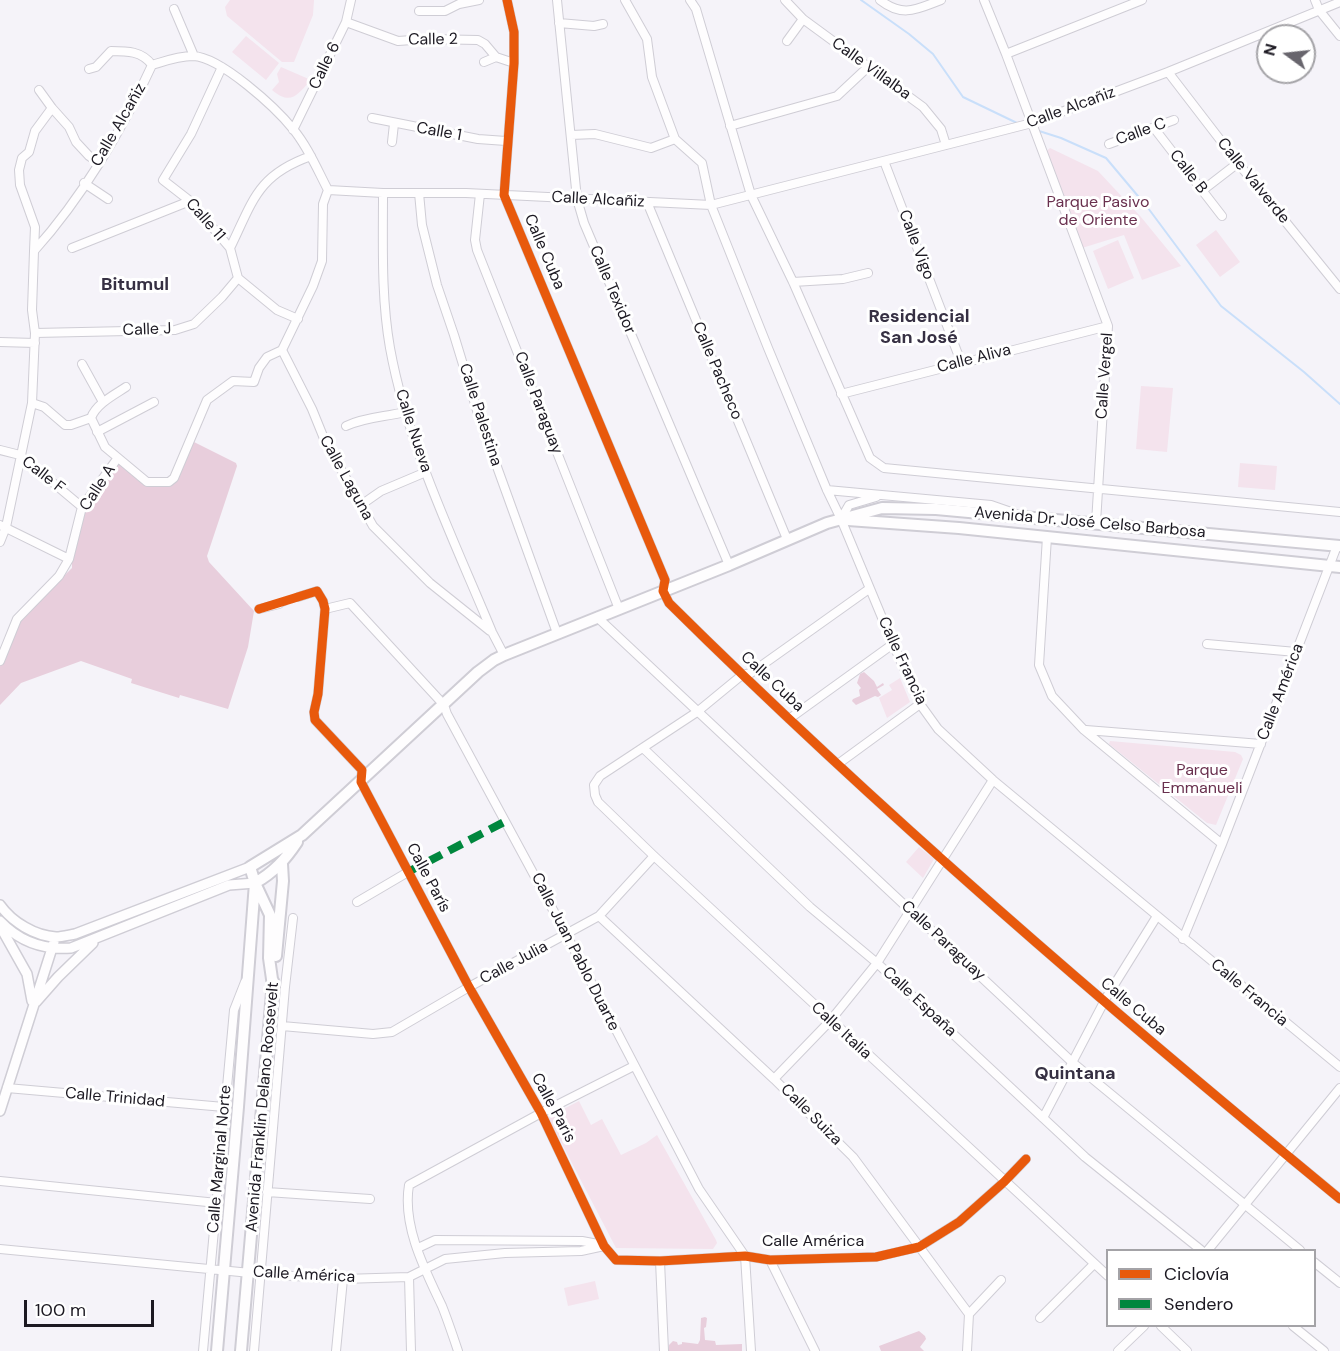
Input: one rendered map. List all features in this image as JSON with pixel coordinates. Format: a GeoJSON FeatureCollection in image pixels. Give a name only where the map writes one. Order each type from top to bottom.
{"type":"FeatureCollection","features":[{"type":"Feature","properties":{"kind":"main road","name":"Avenida Dr. José Celso Barbosa"},"geometry":{"type":"LineString","coordinates":[[250,867],[302,835],[362,782],[478,672],[494,660],[827,523],[882,508],[906,507],[1339,544]]}},
{"type":"Feature","properties":{"kind":"main road","name":"Avenida Dr. José Celso Barbosa"},"geometry":{"type":"LineString","coordinates":[[841,519],[947,527],[1335,567]]}},
{"type":"Feature","properties":{"kind":"main road","name":"Avenida Dr. José Celso Barbosa"},"geometry":{"type":"LineString","coordinates":[[255,883],[271,875],[282,864],[302,835]]}},
{"type":"Feature","properties":{"kind":"main road","name":"Avenida Franklin Delano Roosevelt"},"geometry":{"type":"LineString","coordinates":[[241,1351],[283,881],[282,864]]}},
{"type":"Feature","properties":{"kind":"main road"},"geometry":{"type":"LineString","coordinates":[[250,867],[270,915],[269,958],[273,986]]}},
{"type":"Feature","properties":{"kind":"main road","name":"Avenida Franklin Delano Roosevelt"},"geometry":{"type":"LineString","coordinates":[[217,1351],[255,883]]}},
{"type":"Feature","properties":{"kind":"street","name":"Calle 6"},"geometry":{"type":"LineString","coordinates":[[293,129],[346,22],[351,0]]}},
{"type":"Feature","properties":{"kind":"street"},"geometry":{"type":"LineString","coordinates":[[419,11],[445,11],[459,4],[479,0]]}},
{"type":"Feature","properties":{"kind":"street","name":"Calle Cuba"},"geometry":{"type":"LineString","coordinates":[[507,0],[514,32],[514,63],[506,141],[504,195],[665,580],[663,591],[669,603],[789,719],[1104,1003],[1340,1199]]}},
{"type":"Feature","properties":{"kind":"street","name":"Calle Texidor"},"geometry":{"type":"LineString","coordinates":[[557,0],[576,199],[584,223],[729,565]]}},
{"type":"Feature","properties":{"kind":"street"},"geometry":{"type":"LineString","coordinates":[[571,135],[595,134],[651,148],[675,139],[652,77],[647,39],[625,0]]}},
{"type":"Feature","properties":{"kind":"street"},"geometry":{"type":"LineString","coordinates":[[690,0],[696,9],[751,195],[793,282],[870,458],[884,468],[1340,512]]}},
{"type":"Feature","properties":{"kind":"street","name":"Calle Villalba"},"geometry":{"type":"LineString","coordinates":[[785,0],[803,19],[923,107],[941,129],[946,145]]}},
{"type":"Feature","properties":{"kind":"street"},"geometry":{"type":"LineString","coordinates":[[880,0],[889,7],[904,12],[919,4],[941,0]]}},
{"type":"Feature","properties":{"kind":"street","name":"Calle Vergel"},"geometry":{"type":"LineString","coordinates":[[984,0],[1108,326],[1096,523]]}},
{"type":"Feature","properties":{"kind":"street"},"geometry":{"type":"LineString","coordinates":[[1006,54],[1142,0]]}},
{"type":"Feature","properties":{"kind":"street"},"geometry":{"type":"LineString","coordinates":[[1315,0],[1319,10],[1340,36]]}},
{"type":"Feature","properties":{"kind":"street","name":"Calle Alcañiz"},"geometry":{"type":"LineString","coordinates":[[34,251],[52,231],[133,107],[152,65],[171,58],[194,56],[222,67],[269,103],[293,129],[311,156],[328,190],[711,204],[1032,123],[1168,72],[1340,2]]}},
{"type":"Feature","properties":{"kind":"street"},"geometry":{"type":"LineString","coordinates":[[174,9],[194,56]]}},
{"type":"Feature","properties":{"kind":"street"},"geometry":{"type":"LineString","coordinates":[[787,41],[803,19]]}},
{"type":"Feature","properties":{"kind":"street","name":"Calle 2"},"geometry":{"type":"LineString","coordinates":[[346,22],[398,41],[478,40],[485,44],[496,57],[514,63]]}},
{"type":"Feature","properties":{"kind":"street"},"geometry":{"type":"LineString","coordinates":[[559,23],[594,26],[603,24]]}},
{"type":"Feature","properties":{"kind":"street"},"geometry":{"type":"LineString","coordinates":[[89,69],[96,67],[111,51],[127,51],[143,56],[152,65]]}},
{"type":"Feature","properties":{"kind":"street"},"geometry":{"type":"LineString","coordinates":[[484,62],[496,57]]}},
{"type":"Feature","properties":{"kind":"street","name":"Calle 11"},"geometry":{"type":"LineString","coordinates":[[222,67],[191,134],[163,180],[190,201],[230,248],[238,278]]}},
{"type":"Feature","properties":{"kind":"street"},"geometry":{"type":"LineString","coordinates":[[729,126],[837,96],[868,67]]}},
{"type":"Feature","properties":{"kind":"street","name":"Calle Valverde"},"geometry":{"type":"LineString","coordinates":[[1168,72],[1340,289]]}},
{"type":"Feature","properties":{"kind":"street"},"geometry":{"type":"LineString","coordinates":[[39,90],[69,127],[76,142],[88,156],[98,162]]}},
{"type":"Feature","properties":{"kind":"street"},"geometry":{"type":"LineString","coordinates":[[0,542],[32,403],[35,343],[32,310],[35,227],[20,185],[20,170],[22,158],[29,152],[35,131],[52,108]]}},
{"type":"Feature","properties":{"kind":"street","name":"Calle 1"},"geometry":{"type":"LineString","coordinates":[[372,118],[478,139],[506,141]]}},
{"type":"Feature","properties":{"kind":"street","name":"Calle C"},"geometry":{"type":"LineString","coordinates":[[1109,144],[1174,120]]}},
{"type":"Feature","properties":{"kind":"street"},"geometry":{"type":"LineString","coordinates":[[392,142],[394,124]]}},
{"type":"Feature","properties":{"kind":"street","name":"Calle B"},"geometry":{"type":"LineString","coordinates":[[1154,128],[1222,216]]}},
{"type":"Feature","properties":{"kind":"street","name":"Calle Francia"},"geometry":{"type":"LineString","coordinates":[[675,139],[702,163],[711,204],[826,490],[841,519],[920,704],[938,729],[993,780],[1340,1067]]}},
{"type":"Feature","properties":{"kind":"street"},"geometry":{"type":"LineString","coordinates":[[230,248],[257,192],[272,176],[291,163],[311,156]]}},
{"type":"Feature","properties":{"kind":"street","name":"Calle Vigo"},"geometry":{"type":"LineString","coordinates":[[884,161],[961,362]]}},
{"type":"Feature","properties":{"kind":"street"},"geometry":{"type":"LineString","coordinates":[[1203,190],[1238,163]]}},
{"type":"Feature","properties":{"kind":"street"},"geometry":{"type":"LineString","coordinates":[[84,183],[108,199]]}},
{"type":"Feature","properties":{"kind":"street"},"geometry":{"type":"LineString","coordinates":[[282,350],[313,286],[322,261],[323,204],[328,190]]}},
{"type":"Feature","properties":{"kind":"street","name":"Calle Nueva"},"geometry":{"type":"LineString","coordinates":[[383,193],[383,269],[386,317],[405,412],[426,472],[492,632],[504,655]]}},
{"type":"Feature","properties":{"kind":"street","name":"Calle Palestina"},"geometry":{"type":"LineString","coordinates":[[419,193],[422,225],[437,285],[479,417],[557,633]]}},
{"type":"Feature","properties":{"kind":"street","name":"Calle Paraguay"},"geometry":{"type":"LineString","coordinates":[[480,194],[475,240],[477,250],[619,609]]}},
{"type":"Feature","properties":{"kind":"street"},"geometry":{"type":"LineString","coordinates":[[72,248],[190,201]]}},
{"type":"Feature","properties":{"kind":"street","name":"Calle Pacheco"},"geometry":{"type":"LineString","coordinates":[[647,202],[788,539]]}},
{"type":"Feature","properties":{"kind":"street"},"geometry":{"type":"LineString","coordinates":[[793,282],[843,279],[868,273]]}},
{"type":"Feature","properties":{"kind":"street"},"geometry":{"type":"LineString","coordinates":[[238,278],[277,310],[298,319]]}},
{"type":"Feature","properties":{"kind":"street","name":"Calle J"},"geometry":{"type":"LineString","coordinates":[[35,333],[176,330],[194,324],[238,278]]}},
{"type":"Feature","properties":{"kind":"street","name":"Calle Aliva"},"geometry":{"type":"LineString","coordinates":[[841,394],[1108,326]]}},
{"type":"Feature","properties":{"kind":"street"},"geometry":{"type":"LineString","coordinates":[[0,342],[35,343]]}},
{"type":"Feature","properties":{"kind":"street","name":"Calle A"},"geometry":{"type":"LineString","coordinates":[[0,661],[17,619],[59,576],[69,559],[82,507],[117,459],[147,482],[169,482],[174,478],[207,400],[233,381],[254,382],[259,368],[267,357],[282,350]]}},
{"type":"Feature","properties":{"kind":"street","name":"Calle Laguna"},"geometry":{"type":"LineString","coordinates":[[282,350],[312,409],[325,441],[373,526],[430,583],[492,632]]}},
{"type":"Feature","properties":{"kind":"street"},"geometry":{"type":"LineString","coordinates":[[82,364],[103,402]]}},
{"type":"Feature","properties":{"kind":"street"},"geometry":{"type":"LineString","coordinates":[[32,403],[44,407],[64,425],[71,425],[91,418],[103,402],[126,387]]}},
{"type":"Feature","properties":{"kind":"street"},"geometry":{"type":"LineString","coordinates":[[97,432],[154,402]]}},
{"type":"Feature","properties":{"kind":"street"},"geometry":{"type":"LineString","coordinates":[[346,426],[361,419],[405,412]]}},
{"type":"Feature","properties":{"kind":"street"},"geometry":{"type":"LineString","coordinates":[[91,418],[105,447],[117,459]]}},
{"type":"Feature","properties":{"kind":"street","name":"Calle F"},"geometry":{"type":"LineString","coordinates":[[0,450],[20,455],[82,507]]}},
{"type":"Feature","properties":{"kind":"street"},"geometry":{"type":"LineString","coordinates":[[361,505],[381,491],[426,472]]}},
{"type":"Feature","properties":{"kind":"street"},"geometry":{"type":"LineString","coordinates":[[826,490],[991,505],[1024,516]]}},
{"type":"Feature","properties":{"kind":"street"},"geometry":{"type":"LineString","coordinates":[[841,519],[849,505],[883,496]]}},
{"type":"Feature","properties":{"kind":"street"},"geometry":{"type":"LineString","coordinates":[[3,526],[69,559]]}},
{"type":"Feature","properties":{"kind":"street"},"geometry":{"type":"LineString","coordinates":[[1047,537],[1039,665],[1052,696],[1084,730],[1222,844]]}},
{"type":"Feature","properties":{"kind":"street","name":"Calle América"},"geometry":{"type":"LineString","coordinates":[[1183,939],[1296,652],[1335,567],[1339,544]]}},
{"type":"Feature","properties":{"kind":"street"},"geometry":{"type":"LineString","coordinates":[[643,748],[697,712],[742,675],[751,673],[869,589]]}},
{"type":"Feature","properties":{"kind":"street"},"geometry":{"type":"LineString","coordinates":[[298,597],[316,591],[325,609]]}},
{"type":"Feature","properties":{"kind":"street","name":"Calle Juan Pablo Duarte"},"geometry":{"type":"LineString","coordinates":[[325,609],[350,603],[444,705],[567,934],[699,1189],[745,1256]]}},
{"type":"Feature","properties":{"kind":"street"},"geometry":{"type":"LineString","coordinates":[[259,609],[279,604]]}},
{"type":"Feature","properties":{"kind":"street","name":"Calle París"},"geometry":{"type":"LineString","coordinates":[[325,609],[318,694],[314,712],[320,727],[362,770],[362,782],[469,987]]}},
{"type":"Feature","properties":{"kind":"street","name":"Calle Paraguay"},"geometry":{"type":"LineString","coordinates":[[597,617],[1072,1062],[1298,1249]]}},
{"type":"Feature","properties":{"kind":"street"},"geometry":{"type":"LineString","coordinates":[[789,719],[893,644]]}},
{"type":"Feature","properties":{"kind":"street"},"geometry":{"type":"LineString","coordinates":[[1207,644],[1296,652]]}},
{"type":"Feature","properties":{"kind":"street"},"geometry":{"type":"LineString","coordinates":[[838,764],[920,704]]}},
{"type":"Feature","properties":{"kind":"street"},"geometry":{"type":"LineString","coordinates":[[1084,730],[1261,744]]}},
{"type":"Feature","properties":{"kind":"street","name":"Calle Italia"},"geometry":{"type":"LineString","coordinates":[[643,748],[600,776],[594,785],[598,802],[830,1021],[1106,1275]]}},
{"type":"Feature","properties":{"kind":"street","name":"Calle España"},"geometry":{"type":"LineString","coordinates":[[643,748],[810,907],[878,963],[1085,1157],[1199,1249]]}},
{"type":"Feature","properties":{"kind":"street"},"geometry":{"type":"LineString","coordinates":[[774,1079],[830,1021],[878,963],[993,780]]}},
{"type":"Feature","properties":{"kind":"street","name":"Calle Julia"},"geometry":{"type":"LineString","coordinates":[[282,1026],[374,1034],[392,1032],[599,916],[654,856]]}},
{"type":"Feature","properties":{"kind":"street","name":"Avenida Dr. José Celso Barbosa"},"geometry":{"type":"LineString","coordinates":[[56,937],[93,928],[250,867]]}},
{"type":"Feature","properties":{"kind":"street"},"geometry":{"type":"LineString","coordinates":[[357,902],[408,872]]}},
{"type":"Feature","properties":{"kind":"street","name":"Avenida Dr. José Celso Barbosa"},"geometry":{"type":"LineString","coordinates":[[0,921],[21,939],[53,948],[71,948],[229,885],[255,883]]}},
{"type":"Feature","properties":{"kind":"street"},"geometry":{"type":"LineString","coordinates":[[0,905],[7,915],[24,926],[56,937],[32,1006],[0,1112]]}},
{"type":"Feature","properties":{"kind":"street","name":"Calle Suiza"},"geometry":{"type":"LineString","coordinates":[[599,916],[854,1157],[969,1314]]}},
{"type":"Feature","properties":{"kind":"street"},"geometry":{"type":"LineString","coordinates":[[1043,1118],[1104,1003],[1157,916]]}},
{"type":"Feature","properties":{"kind":"street"},"geometry":{"type":"LineString","coordinates":[[254,1351],[293,918]]}},
{"type":"Feature","properties":{"kind":"street"},"geometry":{"type":"LineString","coordinates":[[0,926],[27,974],[32,1006]]}},
{"type":"Feature","properties":{"kind":"street"},"geometry":{"type":"LineString","coordinates":[[32,1006],[64,970],[99,938]]}},
{"type":"Feature","properties":{"kind":"street","name":"Calle Marginal Norte"},"geometry":{"type":"LineString","coordinates":[[203,1351],[234,1010],[249,969]]}},
{"type":"Feature","properties":{"kind":"street"},"geometry":{"type":"LineString","coordinates":[[273,986],[285,987]]}},
{"type":"Feature","properties":{"kind":"street","name":"Calle Paris"},"geometry":{"type":"LineString","coordinates":[[469,987],[540,1113],[604,1246]]}},
{"type":"Feature","properties":{"kind":"street"},"geometry":{"type":"LineString","coordinates":[[458,1351],[443,1308],[424,1270],[410,1220],[407,1194],[409,1185],[540,1113],[634,1066]]}},
{"type":"Feature","properties":{"kind":"street","name":"Calle Trinidad"},"geometry":{"type":"LineString","coordinates":[[7,1088],[224,1107]]}},
{"type":"Feature","properties":{"kind":"street"},"geometry":{"type":"LineString","coordinates":[[1210,1249],[1340,1088]]}},
{"type":"Feature","properties":{"kind":"street","name":"Calle América"},"geometry":{"type":"LineString","coordinates":[[418,1248],[435,1240],[582,1241],[604,1246],[616,1260],[660,1261],[745,1256],[770,1260],[876,1257],[919,1247],[959,1222],[1026,1159]]}},
{"type":"Feature","properties":{"kind":"street"},"geometry":{"type":"LineString","coordinates":[[0,1181],[217,1203]]}},
{"type":"Feature","properties":{"kind":"street"},"geometry":{"type":"LineString","coordinates":[[267,1192],[370,1199]]}},
{"type":"Feature","properties":{"kind":"street","name":"Calle América"},"geometry":{"type":"LineString","coordinates":[[0,1249],[211,1270],[343,1279],[409,1277],[445,1259],[581,1251],[604,1246]]}},
{"type":"Feature","properties":{"kind":"street"},"geometry":{"type":"LineString","coordinates":[[745,1256],[751,1351]]}},
{"type":"Feature","properties":{"kind":"street"},"geometry":{"type":"LineString","coordinates":[[770,1260],[815,1351]]}},
{"type":"Feature","properties":{"kind":"street"},"geometry":{"type":"LineString","coordinates":[[660,1261],[664,1351]]}},
{"type":"Feature","properties":{"kind":"street"},"geometry":{"type":"LineString","coordinates":[[1040,1318],[1094,1264]]}},
{"type":"Feature","properties":{"kind":"street"},"geometry":{"type":"LineString","coordinates":[[1316,1264],[1340,1283]]}},
{"type":"Feature","properties":{"kind":"street"},"geometry":{"type":"LineString","coordinates":[[409,1277],[411,1351]]}},
{"type":"Feature","properties":{"kind":"street"},"geometry":{"type":"LineString","coordinates":[[336,1351],[343,1279]]}},
{"type":"Feature","properties":{"kind":"street"},"geometry":{"type":"LineString","coordinates":[[968,1351],[969,1314],[1001,1280]]}},
{"type":"Feature","properties":{"kind":"street"},"geometry":{"type":"LineString","coordinates":[[1118,1351],[1143,1327]]}},
{"type":"Feature","properties":{"kind":"street"},"geometry":{"type":"LineString","coordinates":[[1162,1327],[1185,1350]]}},
{"type":"Feature","properties":{"kind":"street"},"geometry":{"type":"LineString","coordinates":[[1294,1327],[1324,1351]]}},
{"type":"Feature","properties":{"kind":"green space"},"geometry":{"type":"Polygon","coordinates":[[[230,0],[314,0],[313,15],[294,62],[282,62],[227,16],[225,7],[230,0]]]}},
{"type":"Feature","properties":{"kind":"green space"},"geometry":{"type":"Polygon","coordinates":[[[246,36],[279,63],[266,80],[232,52],[246,36]]]}},
{"type":"Feature","properties":{"kind":"green space"},"geometry":{"type":"Polygon","coordinates":[[[281,67],[311,80],[293,97],[279,95],[272,90],[279,82],[277,74],[281,67]]]}},
{"type":"Feature","properties":{"kind":"green space","name":"Parque Pasivo de Oriente"},"geometry":{"type":"Polygon","coordinates":[[[1050,148],[1098,171],[1141,217],[1181,266],[1142,280],[1124,235],[1082,248],[1045,152],[1050,148]]]}},
{"type":"Feature","properties":{"kind":"green space"},"geometry":{"type":"Polygon","coordinates":[[[1216,230],[1240,262],[1220,277],[1196,245],[1216,230]]]}},
{"type":"Feature","properties":{"kind":"green space"},"geometry":{"type":"Polygon","coordinates":[[[1118,240],[1134,278],[1108,289],[1093,251],[1118,240]]]}},
{"type":"Feature","properties":{"kind":"green space"},"geometry":{"type":"Polygon","coordinates":[[[1141,386],[1173,388],[1167,452],[1136,449],[1141,386]]]}},
{"type":"Feature","properties":{"kind":"green space"},"geometry":{"type":"Polygon","coordinates":[[[1240,463],[1277,466],[1275,490],[1238,487],[1240,463]]]}},
{"type":"Feature","properties":{"kind":"green space"},"geometry":{"type":"Polygon","coordinates":[[[900,678],[910,702],[887,718],[879,698],[892,690],[889,685],[900,678]]]}},
{"type":"Feature","properties":{"kind":"green space","name":"Parque Emmanueli"},"geometry":{"type":"Polygon","coordinates":[[[1110,741],[1235,752],[1241,755],[1243,759],[1216,825],[1207,823],[1109,744],[1110,741]]]}},
{"type":"Feature","properties":{"kind":"green space"},"geometry":{"type":"Polygon","coordinates":[[[919,847],[934,859],[923,878],[906,862],[919,847]]]}},
{"type":"Feature","properties":{"kind":"green space"},"geometry":{"type":"Polygon","coordinates":[[[579,1101],[591,1125],[602,1119],[621,1155],[657,1135],[716,1240],[717,1243],[713,1249],[616,1248],[548,1117],[579,1101]]]}},
{"type":"Feature","properties":{"kind":"green space"},"geometry":{"type":"Polygon","coordinates":[[[595,1281],[599,1299],[568,1306],[564,1288],[595,1281]]]}},
{"type":"Feature","properties":{"kind":"shaded area"},"geometry":{"type":"Polygon","coordinates":[[[192,441],[236,463],[237,466],[207,556],[209,562],[254,611],[248,647],[228,709],[180,695],[179,698],[131,683],[132,679],[81,661],[21,683],[0,705],[0,663],[18,621],[72,568],[72,556],[82,509],[117,463],[146,484],[173,483],[192,441]]]}},
{"type":"Feature","properties":{"kind":"shaded area"},"geometry":{"type":"Polygon","coordinates":[[[864,672],[877,687],[883,683],[884,685],[877,689],[881,695],[856,705],[852,701],[860,696],[861,688],[857,683],[860,674],[864,672]]]}},
{"type":"Feature","properties":{"kind":"shaded area"},"geometry":{"type":"Polygon","coordinates":[[[701,1318],[707,1318],[704,1328],[705,1340],[715,1341],[716,1345],[742,1344],[742,1351],[668,1351],[673,1341],[678,1345],[682,1342],[698,1344],[701,1318]]]}},
{"type":"Feature","properties":{"kind":"shaded area"},"geometry":{"type":"Polygon","coordinates":[[[919,1331],[926,1339],[920,1347],[924,1351],[881,1351],[879,1346],[919,1331]]]}},
{"type":"Feature","properties":{"kind":"waterway"},"geometry":{"type":"LineString","coordinates":[[861,0],[933,54],[963,97],[1017,123]]}},
{"type":"Feature","properties":{"kind":"waterway"},"geometry":{"type":"LineString","coordinates":[[1036,130],[1061,138],[1106,158],[1148,208],[1221,306],[1304,372],[1340,404]]}},
{"type":"Feature","properties":{"kind":"tunnel"},"geometry":{"type":"LineString","coordinates":[[279,604],[298,597]]}},
{"type":"Feature","properties":{"kind":"marked path"},"geometry":{"type":"LineString","coordinates":[[408,872],[506,821]]}},
{"type":"Feature","properties":{"kind":"cycle path"},"geometry":{"type":"LineString","coordinates":[[507,0],[514,32],[514,63],[504,195],[665,580],[663,591],[669,603],[831,758],[997,908],[1340,1199]]}},
{"type":"Feature","properties":{"kind":"cycle path"},"geometry":{"type":"LineString","coordinates":[[259,609],[317,591],[323,601],[325,609],[315,720],[362,770],[361,782],[469,987],[541,1113],[604,1246],[616,1260],[660,1261],[745,1256],[770,1260],[876,1257],[919,1247],[959,1222],[1026,1159]]}},
{"type":"Feature","properties":{"kind":"district","name":"Bitumul"},"geometry":{"type":"Point","coordinates":[135,285]}},
{"type":"Feature","properties":{"kind":"district","name":"Residencial San José"},"geometry":{"type":"Point","coordinates":[919,327]}},
{"type":"Feature","properties":{"kind":"district","name":"Quintana"},"geometry":{"type":"Point","coordinates":[1075,1074]}}]}
